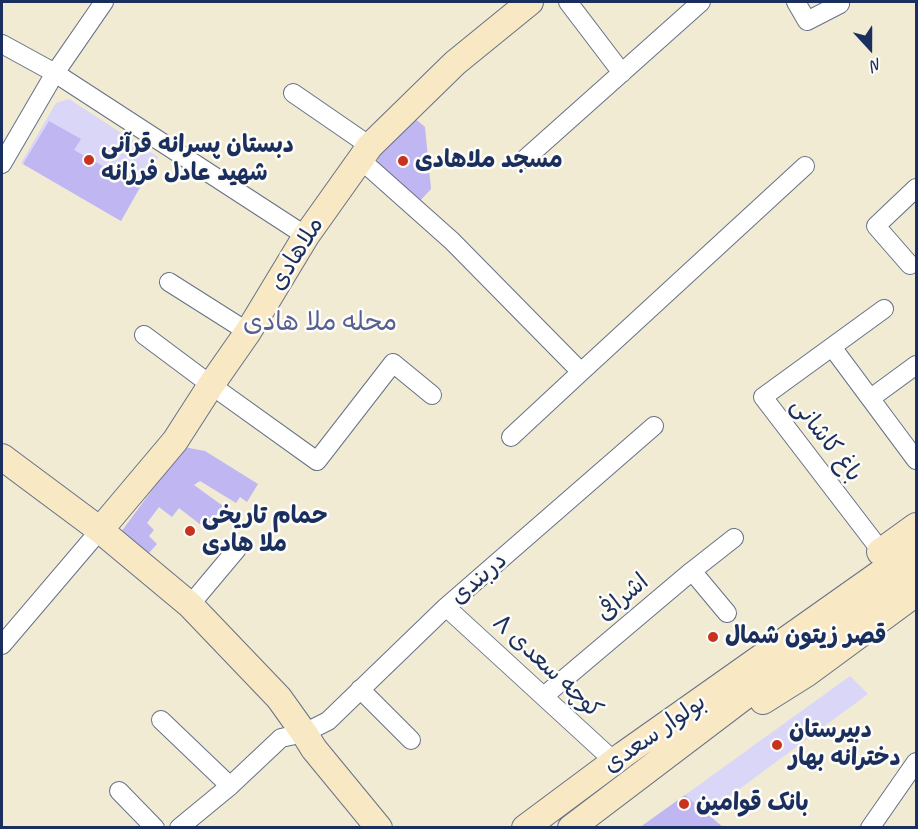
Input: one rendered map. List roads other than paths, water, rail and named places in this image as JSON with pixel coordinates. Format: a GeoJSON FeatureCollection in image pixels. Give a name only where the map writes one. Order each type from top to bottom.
{"type":"FeatureCollection","features":[{"type":"Feature","properties":{"kind":"main road","name":"ملاهادی"},"geometry":{"type":"LineString","coordinates":[[100,530],[175,441],[248,332],[306,236],[366,153],[455,63],[530,2]]}},
{"type":"Feature","properties":{"kind":"main road"},"geometry":{"type":"LineString","coordinates":[[2,457],[100,530],[190,604],[279,698],[314,749],[379,828]]}},
{"type":"Feature","properties":{"kind":"main road"},"geometry":{"type":"LineString","coordinates":[[619,759],[773,629],[916,526]]}},
{"type":"Feature","properties":{"kind":"main road"},"geometry":{"type":"LineString","coordinates":[[793,648],[916,548]]}},
{"type":"Feature","properties":{"kind":"main road"},"geometry":{"type":"LineString","coordinates":[[793,648],[916,569]]}},
{"type":"Feature","properties":{"kind":"main road"},"geometry":{"type":"LineString","coordinates":[[637,778],[806,674],[916,593]]}},
{"type":"Feature","properties":{"kind":"main road","name":"بولوار سعدی"},"geometry":{"type":"LineString","coordinates":[[525,828],[619,759],[793,648]]}},
{"type":"Feature","properties":{"kind":"main road","name":"بولوار سعدی"},"geometry":{"type":"LineString","coordinates":[[571,828],[637,778],[793,648]]}},
{"type":"Feature","properties":{"kind":"street"},"geometry":{"type":"LineString","coordinates":[[2,164],[55,73],[104,2]]}},
{"type":"Feature","properties":{"kind":"street"},"geometry":{"type":"LineString","coordinates":[[568,2],[622,73]]}},
{"type":"Feature","properties":{"kind":"street"},"geometry":{"type":"LineString","coordinates":[[525,159],[701,2]]}},
{"type":"Feature","properties":{"kind":"street"},"geometry":{"type":"LineString","coordinates":[[796,2],[807,21],[840,4]]}},
{"type":"Feature","properties":{"kind":"street"},"geometry":{"type":"LineString","coordinates":[[2,44],[55,73],[306,236]]}},
{"type":"Feature","properties":{"kind":"street"},"geometry":{"type":"LineString","coordinates":[[293,93],[366,153],[581,372]]}},
{"type":"Feature","properties":{"kind":"street"},"geometry":{"type":"LineString","coordinates":[[511,437],[806,166]]}},
{"type":"Feature","properties":{"kind":"street"},"geometry":{"type":"LineString","coordinates":[[910,265],[876,226],[916,188]]}},
{"type":"Feature","properties":{"kind":"street"},"geometry":{"type":"LineString","coordinates":[[169,282],[248,332]]}},
{"type":"Feature","properties":{"kind":"street","name":"باغ کاشانی"},"geometry":{"type":"LineString","coordinates":[[881,551],[763,398],[884,309]]}},
{"type":"Feature","properties":{"kind":"street"},"geometry":{"type":"LineString","coordinates":[[144,335],[317,460],[393,363],[432,395]]}},
{"type":"Feature","properties":{"kind":"street"},"geometry":{"type":"LineString","coordinates":[[832,347],[914,452]]}},
{"type":"Feature","properties":{"kind":"street"},"geometry":{"type":"LineString","coordinates":[[871,398],[916,365]]}},
{"type":"Feature","properties":{"kind":"street","name":"دربندی"},"geometry":{"type":"LineString","coordinates":[[179,828],[230,786],[281,738],[304,733],[328,720],[446,607],[654,426]]}},
{"type":"Feature","properties":{"kind":"street","name":"ملاهادی"},"geometry":{"type":"LineString","coordinates":[[2,645],[100,530]]}},
{"type":"Feature","properties":{"kind":"street","name":"اشرافی"},"geometry":{"type":"LineString","coordinates":[[544,696],[734,538]]}},
{"type":"Feature","properties":{"kind":"street"},"geometry":{"type":"LineString","coordinates":[[190,604],[237,549]]}},
{"type":"Feature","properties":{"kind":"street"},"geometry":{"type":"LineString","coordinates":[[692,571],[727,613]]}},
{"type":"Feature","properties":{"kind":"street","name":"کوچه سعدی ۸"},"geometry":{"type":"LineString","coordinates":[[446,607],[544,696],[619,759]]}},
{"type":"Feature","properties":{"kind":"street"},"geometry":{"type":"LineString","coordinates":[[360,689],[411,740]]}},
{"type":"Feature","properties":{"kind":"street"},"geometry":{"type":"LineString","coordinates":[[161,720],[230,786]]}},
{"type":"Feature","properties":{"kind":"street"},"geometry":{"type":"LineString","coordinates":[[870,828],[916,762]]}},
{"type":"Feature","properties":{"kind":"street"},"geometry":{"type":"LineString","coordinates":[[119,791],[155,828]]}},
{"type":"Feature","properties":{"kind":"place","name":"دبستان پسرانه قرآنی شهید عادل فرزانه"},"geometry":{"type":"Point","coordinates":[89,160]}},
{"type":"Feature","properties":{"kind":"place","name":"مسجد ملاهادی"},"geometry":{"type":"Point","coordinates":[403,161]}},
{"type":"Feature","properties":{"kind":"place","name":"حمام تاریخی ملا هادی"},"geometry":{"type":"Point","coordinates":[190,531]}},
{"type":"Feature","properties":{"kind":"place","name":"قصر زیتون شمال"},"geometry":{"type":"Point","coordinates":[713,637]}},
{"type":"Feature","properties":{"kind":"place","name":"دبیرستان دخترانه بهار"},"geometry":{"type":"Point","coordinates":[777,745]}},
{"type":"Feature","properties":{"kind":"place","name":"بانک قوامین"},"geometry":{"type":"Point","coordinates":[684,804]}},
{"type":"Feature","properties":{"kind":"district","name":"محله ملا هادی"},"geometry":{"type":"Point","coordinates":[320,323]}}]}
